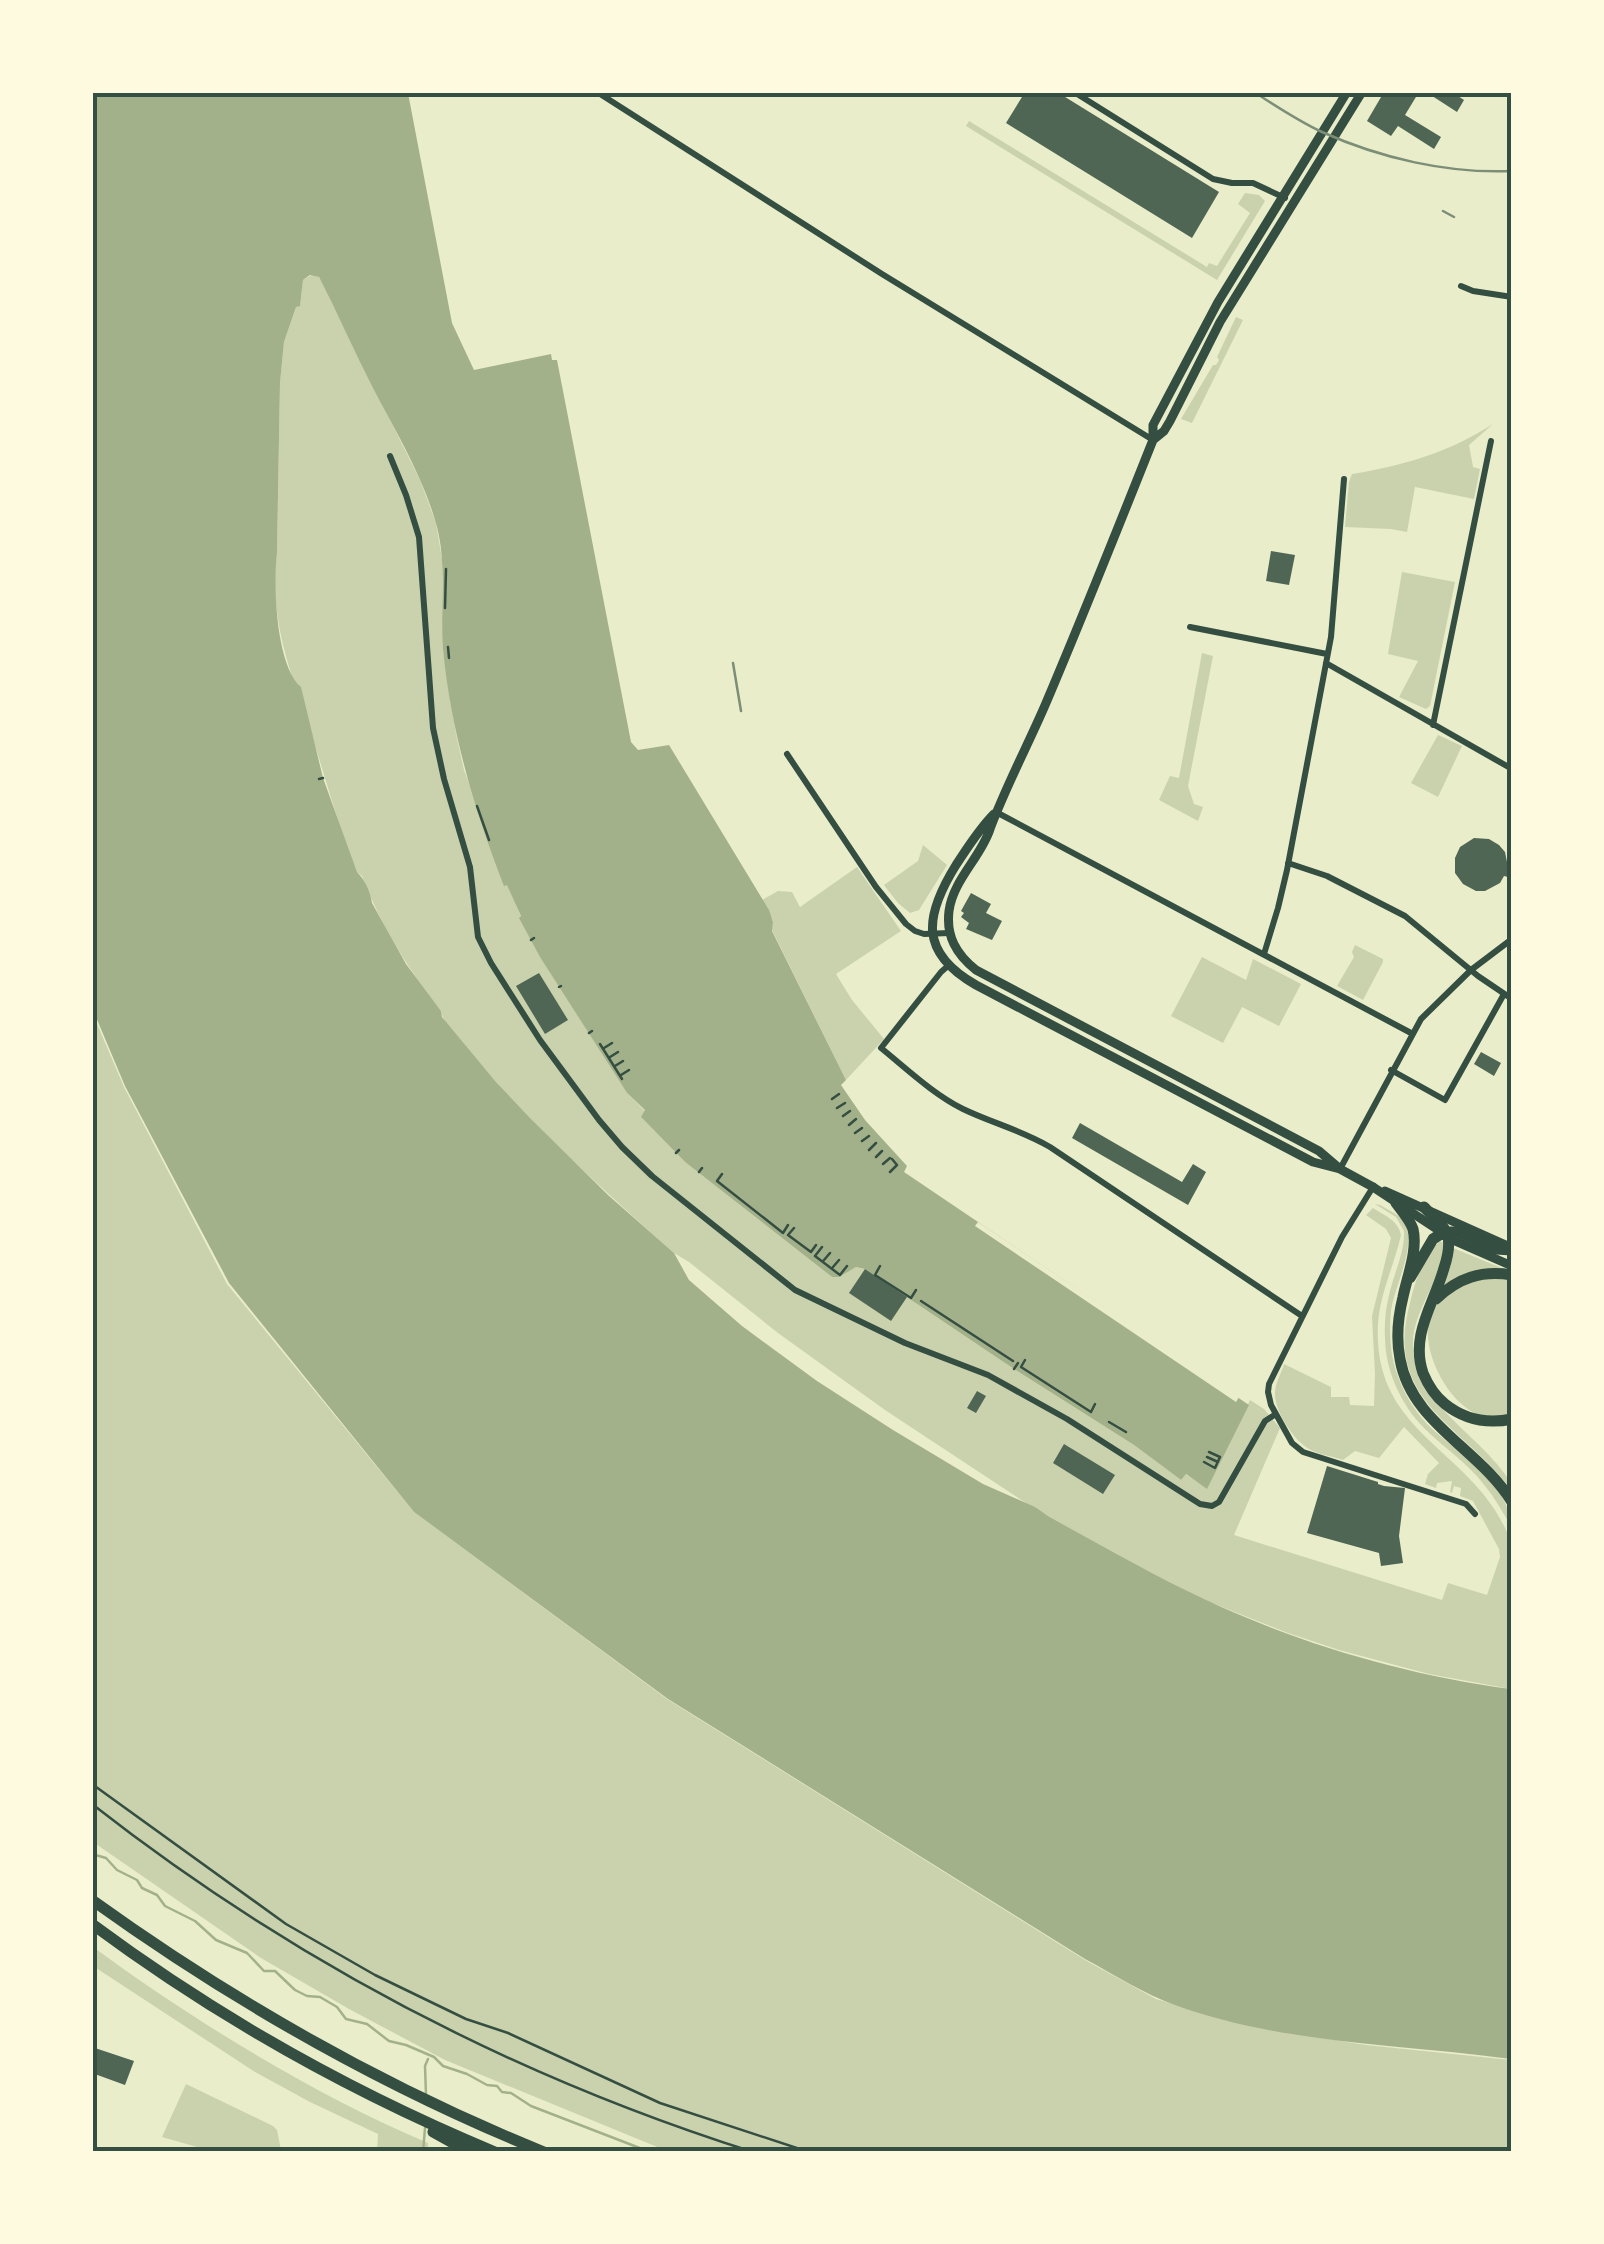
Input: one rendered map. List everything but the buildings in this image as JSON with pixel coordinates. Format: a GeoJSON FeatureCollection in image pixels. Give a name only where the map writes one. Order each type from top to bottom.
{"type":"FeatureCollection","features":[{"type":"Feature","properties":{"kind":"highway"},"geometry":{"type":"LineString","coordinates":[[1396,1203],[1409,1221],[1414,1243],[1398,1331],[1400,1360],[1408,1384],[1428,1415],[1483,1466],[1512,1502]]}},
{"type":"Feature","properties":{"kind":"highway"},"geometry":{"type":"LineString","coordinates":[[1424,1208],[1445,1234],[1447,1257],[1419,1340],[1422,1368],[1430,1388],[1446,1405],[1465,1416],[1485,1421],[1512,1419]]}},
{"type":"Feature","properties":{"kind":"highway"},"geometry":{"type":"LineString","coordinates":[[1406,1286],[1429,1244],[1445,1234],[1458,1232],[1496,1248],[1512,1249]]}},
{"type":"Feature","properties":{"kind":"highway"},"geometry":{"type":"LineString","coordinates":[[1432,1302],[1455,1283],[1472,1276],[1512,1275]]}},
{"type":"Feature","properties":{"kind":"highway"},"geometry":{"type":"LineString","coordinates":[[92,1900],[250,2006],[350,2063],[544,2152]]}},
{"type":"Feature","properties":{"kind":"highway"},"geometry":{"type":"LineString","coordinates":[[92,1924],[208,2002],[469,2152]]}},
{"type":"Feature","properties":{"kind":"highway"},"geometry":{"type":"LineString","coordinates":[[438,2131],[495,2152]]}},
{"type":"Feature","properties":{"kind":"main road"},"geometry":{"type":"LineString","coordinates":[[1347,92],[1211,315],[1154,425],[1153,440],[1046,702],[989,833],[950,902],[949,933],[963,959],[984,975],[1319,1152],[1445,1234],[1512,1266]]}},
{"type":"Feature","properties":{"kind":"main road"},"geometry":{"type":"LineString","coordinates":[[1153,440],[1164,431],[1220,322],[1362,92]]}},
{"type":"Feature","properties":{"kind":"main road"},"geometry":{"type":"LineString","coordinates":[[996,812],[980,828],[940,892],[932,920],[933,934],[949,965],[976,985],[1220,1114],[1313,1162],[1340,1169]]}},
{"type":"Feature","properties":{"kind":"main road"},"geometry":{"type":"LineString","coordinates":[[1373,1187],[1512,1249]]}},
{"type":"Feature","properties":{"kind":"street"},"geometry":{"type":"LineString","coordinates":[[597,92],[882,274],[1153,440]]}},
{"type":"Feature","properties":{"kind":"street"},"geometry":{"type":"LineString","coordinates":[[1074,92],[1214,178],[1232,184],[1253,182],[1294,204]]}},
{"type":"Feature","properties":{"kind":"street"},"geometry":{"type":"LineString","coordinates":[[1244,262],[1254,268]]}},
{"type":"Feature","properties":{"kind":"street"},"geometry":{"type":"LineString","coordinates":[[1461,286],[1473,292],[1512,298]]}},
{"type":"Feature","properties":{"kind":"street"},"geometry":{"type":"LineString","coordinates":[[1433,725],[1491,441]]}},
{"type":"Feature","properties":{"kind":"street"},"geometry":{"type":"LineString","coordinates":[[390,456],[418,537],[433,728],[470,867],[478,937],[540,1040],[622,1146],[677,1196],[804,1295],[905,1343],[988,1375],[1068,1419],[1200,1504],[1212,1506],[1221,1500],[1264,1421],[1276,1414]]}},
{"type":"Feature","properties":{"kind":"street"},"geometry":{"type":"LineString","coordinates":[[1264,954],[1288,863],[1331,637],[1344,479]]}},
{"type":"Feature","properties":{"kind":"street"},"geometry":{"type":"LineString","coordinates":[[1190,627],[1327,654]]}},
{"type":"Feature","properties":{"kind":"street"},"geometry":{"type":"LineString","coordinates":[[1326,664],[1512,769]]}},
{"type":"Feature","properties":{"kind":"street"},"geometry":{"type":"LineString","coordinates":[[787,754],[889,905],[912,930],[949,933]]}},
{"type":"Feature","properties":{"kind":"street"},"geometry":{"type":"LineString","coordinates":[[996,812],[1411,1033]]}},
{"type":"Feature","properties":{"kind":"street"},"geometry":{"type":"LineString","coordinates":[[1288,863],[1326,876],[1405,916],[1508,996],[1445,1100],[1392,1070]]}},
{"type":"Feature","properties":{"kind":"street"},"geometry":{"type":"LineString","coordinates":[[1340,1169],[1411,1033],[1433,1004],[1512,940]]}},
{"type":"Feature","properties":{"kind":"street"},"geometry":{"type":"LineString","coordinates":[[949,965],[882,1048],[947,1100],[1050,1147],[1302,1316]]}},
{"type":"Feature","properties":{"kind":"street"},"geometry":{"type":"LineString","coordinates":[[1373,1187],[1342,1237],[1302,1316],[1269,1384],[1269,1399],[1291,1441],[1302,1452],[1466,1504],[1475,1514]]}},
{"type":"Feature","properties":{"kind":"path"},"geometry":{"type":"LineString","coordinates":[[445,608],[446,569]]}},
{"type":"Feature","properties":{"kind":"path"},"geometry":{"type":"LineString","coordinates":[[447,656],[448,647]]}},
{"type":"Feature","properties":{"kind":"path"},"geometry":{"type":"LineString","coordinates":[[477,806],[489,840]]}},
{"type":"Feature","properties":{"kind":"path"},"geometry":{"type":"LineString","coordinates":[[612,1043],[601,1047],[621,1077],[629,1070]]}},
{"type":"Feature","properties":{"kind":"path"},"geometry":{"type":"LineString","coordinates":[[608,1057],[618,1052]]}},
{"type":"Feature","properties":{"kind":"path"},"geometry":{"type":"LineString","coordinates":[[614,1066],[623,1061]]}},
{"type":"Feature","properties":{"kind":"path"},"geometry":{"type":"LineString","coordinates":[[832,1099],[839,1094]]}},
{"type":"Feature","properties":{"kind":"path"},"geometry":{"type":"LineString","coordinates":[[838,1108],[845,1103]]}},
{"type":"Feature","properties":{"kind":"path"},"geometry":{"type":"LineString","coordinates":[[843,1116],[850,1111]]}},
{"type":"Feature","properties":{"kind":"path"},"geometry":{"type":"LineString","coordinates":[[849,1125],[856,1119]]}},
{"type":"Feature","properties":{"kind":"path"},"geometry":{"type":"LineString","coordinates":[[856,1133],[862,1128]]}},
{"type":"Feature","properties":{"kind":"path"},"geometry":{"type":"LineString","coordinates":[[862,1142],[869,1136]]}},
{"type":"Feature","properties":{"kind":"path"},"geometry":{"type":"LineString","coordinates":[[869,1150],[876,1143]]}},
{"type":"Feature","properties":{"kind":"path"},"geometry":{"type":"LineString","coordinates":[[876,1156],[882,1150]]}},
{"type":"Feature","properties":{"kind":"path"},"geometry":{"type":"LineString","coordinates":[[883,1164],[891,1159],[897,1165],[890,1172]]}},
{"type":"Feature","properties":{"kind":"path"},"geometry":{"type":"LineString","coordinates":[[722,1174],[716,1181],[742,1203],[782,1233],[788,1226]]}},
{"type":"Feature","properties":{"kind":"path"},"geometry":{"type":"LineString","coordinates":[[725,1188],[730,1180]]}},
{"type":"Feature","properties":{"kind":"path"},"geometry":{"type":"LineString","coordinates":[[733,1194],[739,1187]]}},
{"type":"Feature","properties":{"kind":"path"},"geometry":{"type":"LineString","coordinates":[[742,1203],[747,1194]]}},
{"type":"Feature","properties":{"kind":"path"},"geometry":{"type":"LineString","coordinates":[[750,1207],[756,1200]]}},
{"type":"Feature","properties":{"kind":"path"},"geometry":{"type":"LineString","coordinates":[[758,1214],[764,1206]]}},
{"type":"Feature","properties":{"kind":"path"},"geometry":{"type":"LineString","coordinates":[[766,1220],[772,1213]]}},
{"type":"Feature","properties":{"kind":"path"},"geometry":{"type":"LineString","coordinates":[[774,1226],[780,1219]]}},
{"type":"Feature","properties":{"kind":"path"},"geometry":{"type":"LineString","coordinates":[[794,1228],[788,1235],[801,1247],[810,1252],[816,1245]]}},
{"type":"Feature","properties":{"kind":"path"},"geometry":{"type":"LineString","coordinates":[[794,1239],[799,1232]]}},
{"type":"Feature","properties":{"kind":"path"},"geometry":{"type":"LineString","coordinates":[[801,1247],[805,1236]]}},
{"type":"Feature","properties":{"kind":"path"},"geometry":{"type":"LineString","coordinates":[[801,1247],[810,1241]]}},
{"type":"Feature","properties":{"kind":"path"},"geometry":{"type":"LineString","coordinates":[[822,1247],[816,1256],[823,1262],[840,1274],[846,1266]]}},
{"type":"Feature","properties":{"kind":"path"},"geometry":{"type":"LineString","coordinates":[[823,1262],[830,1253]]}},
{"type":"Feature","properties":{"kind":"path"},"geometry":{"type":"LineString","coordinates":[[829,1274],[839,1260]]}},
{"type":"Feature","properties":{"kind":"path"},"geometry":{"type":"LineString","coordinates":[[880,1266],[875,1274],[908,1297],[916,1290]]}},
{"type":"Feature","properties":{"kind":"path"},"geometry":{"type":"LineString","coordinates":[[887,1282],[892,1274]]}},
{"type":"Feature","properties":{"kind":"path"},"geometry":{"type":"LineString","coordinates":[[899,1290],[904,1282]]}},
{"type":"Feature","properties":{"kind":"path"},"geometry":{"type":"LineString","coordinates":[[921,1301],[1015,1362],[1014,1369]]}},
{"type":"Feature","properties":{"kind":"path"},"geometry":{"type":"LineString","coordinates":[[940,1314],[944,1306]]}},
{"type":"Feature","properties":{"kind":"path"},"geometry":{"type":"LineString","coordinates":[[950,1320],[954,1313]]}},
{"type":"Feature","properties":{"kind":"path"},"geometry":{"type":"LineString","coordinates":[[956,1324],[960,1317]]}},
{"type":"Feature","properties":{"kind":"path"},"geometry":{"type":"LineString","coordinates":[[963,1331],[966,1321]]}},
{"type":"Feature","properties":{"kind":"path"},"geometry":{"type":"LineString","coordinates":[[963,1331],[972,1324]]}},
{"type":"Feature","properties":{"kind":"path"},"geometry":{"type":"LineString","coordinates":[[973,1335],[978,1328]]}},
{"type":"Feature","properties":{"kind":"path"},"geometry":{"type":"LineString","coordinates":[[979,1339],[983,1332]]}},
{"type":"Feature","properties":{"kind":"path"},"geometry":{"type":"LineString","coordinates":[[984,1343],[989,1336]]}},
{"type":"Feature","properties":{"kind":"path"},"geometry":{"type":"LineString","coordinates":[[990,1346],[995,1340]]}},
{"type":"Feature","properties":{"kind":"path"},"geometry":{"type":"LineString","coordinates":[[996,1350],[1000,1343]]}},
{"type":"Feature","properties":{"kind":"path"},"geometry":{"type":"LineString","coordinates":[[1002,1354],[1006,1347]]}},
{"type":"Feature","properties":{"kind":"path"},"geometry":{"type":"LineString","coordinates":[[1008,1358],[1012,1351]]}},
{"type":"Feature","properties":{"kind":"path"},"geometry":{"type":"LineString","coordinates":[[1026,1360],[1020,1367],[1052,1388],[1090,1412],[1095,1404]]}},
{"type":"Feature","properties":{"kind":"path"},"geometry":{"type":"LineString","coordinates":[[1026,1371],[1031,1363]]}},
{"type":"Feature","properties":{"kind":"path"},"geometry":{"type":"LineString","coordinates":[[1032,1374],[1037,1367]]}},
{"type":"Feature","properties":{"kind":"path"},"geometry":{"type":"LineString","coordinates":[[1038,1378],[1043,1371]]}},
{"type":"Feature","properties":{"kind":"path"},"geometry":{"type":"LineString","coordinates":[[1044,1382],[1048,1374]]}},
{"type":"Feature","properties":{"kind":"path"},"geometry":{"type":"LineString","coordinates":[[1052,1388],[1054,1378]]}},
{"type":"Feature","properties":{"kind":"path"},"geometry":{"type":"LineString","coordinates":[[1052,1388],[1060,1382]]}},
{"type":"Feature","properties":{"kind":"path"},"geometry":{"type":"LineString","coordinates":[[1061,1393],[1066,1386]]}},
{"type":"Feature","properties":{"kind":"path"},"geometry":{"type":"LineString","coordinates":[[1067,1396],[1072,1389]]}},
{"type":"Feature","properties":{"kind":"path"},"geometry":{"type":"LineString","coordinates":[[1073,1400],[1078,1393]]}},
{"type":"Feature","properties":{"kind":"path"},"geometry":{"type":"LineString","coordinates":[[1079,1404],[1084,1396]]}},
{"type":"Feature","properties":{"kind":"path"},"geometry":{"type":"LineString","coordinates":[[1084,1408],[1089,1400]]}},
{"type":"Feature","properties":{"kind":"path"},"geometry":{"type":"LineString","coordinates":[[1106,1428],[1109,1422],[1116,1426],[1125,1432],[1120,1437]]}},
{"type":"Feature","properties":{"kind":"path"},"geometry":{"type":"LineString","coordinates":[[1112,1432],[1116,1426]]}},
{"type":"Feature","properties":{"kind":"path"},"geometry":{"type":"LineString","coordinates":[[1204,1462],[1215,1468],[1218,1462],[1208,1454]]}},
{"type":"Feature","properties":{"kind":"path"},"geometry":{"type":"LineString","coordinates":[[92,1784],[286,1924],[376,1975],[466,2019],[508,2033],[671,2107],[809,2152]]}},
{"type":"Feature","properties":{"kind":"path"},"geometry":{"type":"LineString","coordinates":[[92,1804],[284,1938],[462,2038],[576,2088],[753,2152]]}},
{"type":"Feature","properties":{"kind":"shaded area"},"geometry":{"type":"Polygon","coordinates":[[[92,93],[408,93],[452,323],[474,370],[551,354],[552,360],[557,360],[631,742],[638,750],[669,745],[769,910],[772,931],[846,1080],[841,1085],[865,1120],[907,1166],[904,1172],[1249,1405],[1207,1489],[1186,1474],[1181,1480],[1134,1445],[865,1269],[856,1267],[832,1277],[685,1162],[641,1117],[645,1110],[627,1093],[540,957],[507,885],[504,886],[474,799],[452,710],[443,649],[442,557],[437,527],[409,456],[319,277],[310,275],[303,280],[300,306],[296,307],[284,342],[280,383],[276,584],[281,644],[286,662],[301,687],[323,778],[357,872],[406,964],[442,1017],[530,1118],[674,1253],[689,1280],[742,1326],[893,1430],[983,1484],[1035,1507],[1145,1569],[1240,1615],[1354,1656],[1511,1689],[1511,2059],[1257,2028],[1163,2001],[1085,1959],[668,1699],[414,1512],[229,1283],[125,1086],[93,1010],[92,93]]]}},
{"type":"Feature","properties":{"kind":"shaded area"},"geometry":{"type":"Polygon","coordinates":[[[969,121],[1207,267],[1209,263],[1217,266],[1250,213],[1238,204],[1245,193],[1259,195],[1265,201],[1217,280],[966,126],[969,121]]]}},
{"type":"Feature","properties":{"kind":"shaded area"},"geometry":{"type":"Polygon","coordinates":[[[312,275],[319,277],[334,307],[420,480],[436,523],[442,559],[443,650],[456,734],[464,770],[520,919],[627,1093],[645,1111],[642,1118],[685,1162],[832,1277],[856,1267],[865,1269],[1134,1445],[1181,1480],[1185,1474],[1207,1488],[1250,1400],[1264,1409],[1280,1428],[1234,1535],[1442,1600],[1448,1583],[1487,1595],[1499,1549],[1473,1501],[1460,1496],[1461,1488],[1454,1486],[1450,1492],[1452,1481],[1437,1483],[1436,1488],[1425,1484],[1428,1474],[1439,1463],[1404,1427],[1379,1458],[1355,1451],[1343,1460],[1301,1443],[1285,1423],[1275,1400],[1284,1364],[1331,1387],[1331,1397],[1349,1397],[1350,1405],[1374,1406],[1372,1316],[1391,1238],[1386,1229],[1366,1215],[1373,1208],[1386,1216],[1401,1235],[1379,1313],[1380,1361],[1390,1391],[1406,1415],[1490,1502],[1506,1530],[1512,1563],[1511,1689],[1429,1674],[1288,1633],[1207,1601],[1032,1507],[885,1410],[674,1253],[547,1136],[456,1037],[396,946],[357,872],[283,644],[275,576],[280,383],[284,342],[300,305],[303,280],[312,275]]]}},
{"type":"Feature","properties":{"kind":"shaded area"},"geometry":{"type":"Polygon","coordinates":[[[1236,317],[1243,320],[1192,423],[1181,419],[1219,360],[1236,317]]]}},
{"type":"Feature","properties":{"kind":"shaded area"},"geometry":{"type":"Polygon","coordinates":[[[1493,424],[1469,445],[1473,467],[1480,469],[1474,499],[1415,487],[1407,532],[1345,527],[1352,474],[1425,457],[1493,424]]]}},
{"type":"Feature","properties":{"kind":"shaded area"},"geometry":{"type":"Polygon","coordinates":[[[1402,572],[1455,582],[1430,706],[1426,709],[1399,697],[1418,661],[1388,654],[1402,572]]]}},
{"type":"Feature","properties":{"kind":"shaded area"},"geometry":{"type":"Polygon","coordinates":[[[1202,653],[1213,656],[1188,786],[1194,804],[1203,807],[1198,821],[1159,800],[1170,776],[1179,778],[1202,653]]]}},
{"type":"Feature","properties":{"kind":"shaded area"},"geometry":{"type":"Polygon","coordinates":[[[1438,735],[1462,746],[1438,797],[1411,783],[1438,735]]]}},
{"type":"Feature","properties":{"kind":"shaded area"},"geometry":{"type":"Polygon","coordinates":[[[923,845],[947,865],[919,910],[910,913],[884,885],[918,861],[923,845]]]}},
{"type":"Feature","properties":{"kind":"shaded area"},"geometry":{"type":"Polygon","coordinates":[[[857,867],[901,931],[836,974],[884,1039],[846,1080],[772,930],[773,921],[762,900],[778,891],[792,892],[800,907],[857,867]]]}},
{"type":"Feature","properties":{"kind":"shaded area"},"geometry":{"type":"Polygon","coordinates":[[[1355,945],[1383,959],[1363,1000],[1337,986],[1354,957],[1355,945]]]}},
{"type":"Feature","properties":{"kind":"shaded area"},"geometry":{"type":"Polygon","coordinates":[[[1202,957],[1246,980],[1253,959],[1301,984],[1279,1026],[1242,1007],[1223,1043],[1171,1016],[1202,957]]]}},
{"type":"Feature","properties":{"kind":"shaded area"},"geometry":{"type":"Polygon","coordinates":[[[92,1012],[124,1087],[227,1284],[414,1512],[667,1699],[1085,1960],[1156,1999],[1260,2028],[1366,2045],[1511,2060],[1511,2151],[667,2151],[445,2060],[349,2009],[261,1958],[93,1842],[92,1012]]]}},
{"type":"Feature","properties":{"kind":"shaded area"},"geometry":{"type":"Polygon","coordinates":[[[1375,1204],[1399,1217],[1408,1231],[1407,1253],[1390,1318],[1392,1357],[1401,1385],[1427,1424],[1492,1482],[1509,1511],[1511,1527],[1483,1483],[1416,1419],[1396,1386],[1388,1362],[1385,1320],[1404,1231],[1396,1217],[1375,1204]]]}},
{"type":"Feature","properties":{"kind":"shaded area"},"geometry":{"type":"Polygon","coordinates":[[[1440,1241],[1444,1243],[1440,1266],[1414,1336],[1416,1364],[1432,1396],[1496,1463],[1511,1489],[1432,1409],[1417,1388],[1408,1364],[1405,1337],[1412,1295],[1424,1261],[1440,1241]]]}},
{"type":"Feature","properties":{"kind":"shaded area"},"geometry":{"type":"Polygon","coordinates":[[[1453,1248],[1504,1269],[1470,1273],[1440,1289],[1453,1248]]]}},
{"type":"Feature","properties":{"kind":"shaded area"},"geometry":{"type":"Polygon","coordinates":[[[1480,1277],[1511,1279],[1511,1415],[1488,1417],[1467,1409],[1445,1385],[1431,1353],[1429,1321],[1434,1308],[1449,1293],[1480,1277]]]}},
{"type":"Feature","properties":{"kind":"shaded area"},"geometry":{"type":"Polygon","coordinates":[[[93,1947],[255,2054],[341,2102],[428,2143],[428,2151],[377,2151],[378,2134],[255,2072],[93,1966],[93,1947]]]}},
{"type":"Feature","properties":{"kind":"shaded area"},"geometry":{"type":"Polygon","coordinates":[[[186,2084],[273,2126],[281,2150],[211,2151],[162,2137],[186,2084]]]}},
{"type":"Feature","properties":{"kind":"pier"},"geometry":{"type":"Polygon","coordinates":[[[978,1222],[1239,1397],[1236,1402],[975,1226],[978,1222]]]}},
{"type":"Feature","properties":{"kind":"waterway"},"geometry":{"type":"LineString","coordinates":[[92,1854],[106,1858],[117,1870],[157,1895],[165,1906],[195,1921],[216,1940],[247,1953],[264,1971],[275,1971],[295,1990],[337,2007],[346,2019],[367,2024],[389,2041],[434,2057],[443,2066],[497,2086],[531,2106],[650,2152]]}},
{"type":"Feature","properties":{"kind":"waterway"},"geometry":{"type":"LineString","coordinates":[[426,2095],[428,2059]]}},
{"type":"Feature","properties":{"kind":"waterway"},"geometry":{"type":"LineString","coordinates":[[423,2152],[425,2128]]}},
{"type":"Feature","properties":{"kind":"railway"},"geometry":{"type":"LineString","coordinates":[[1254,92],[1313,128],[1367,149],[1439,167],[1512,171]]}},
{"type":"Feature","properties":{"kind":"railway"},"geometry":{"type":"LineString","coordinates":[[1443,211],[1454,217]]}},
{"type":"Feature","properties":{"kind":"railway"},"geometry":{"type":"LineString","coordinates":[[733,663],[741,711]]}}]}
